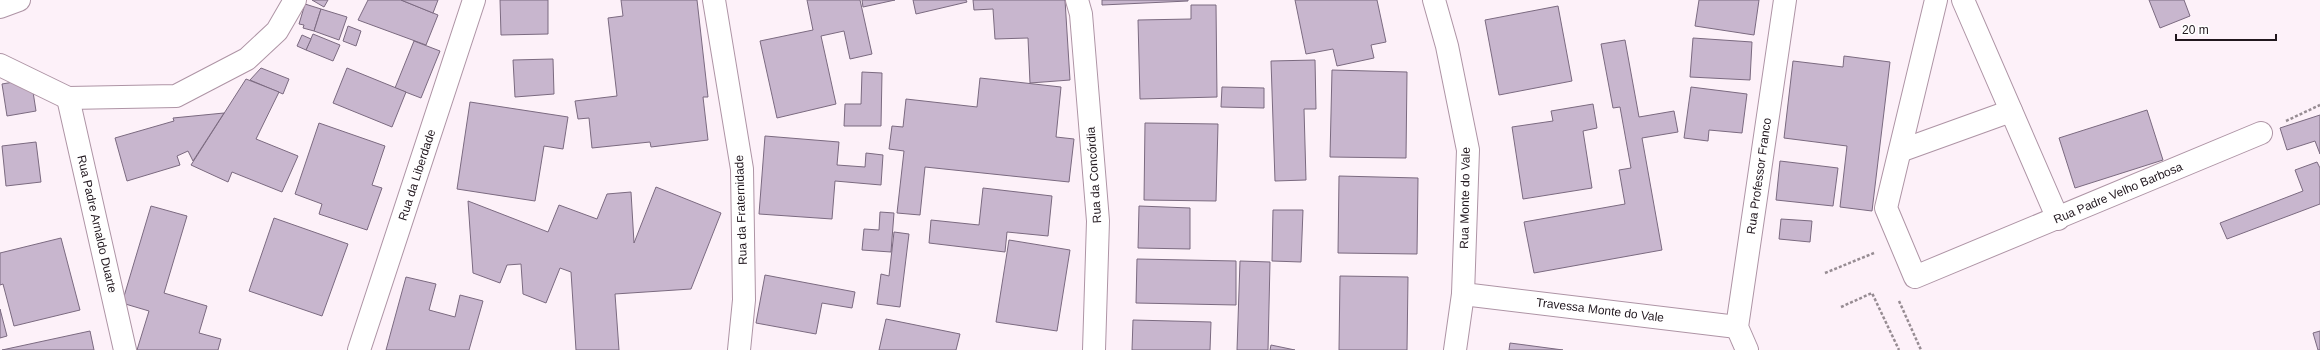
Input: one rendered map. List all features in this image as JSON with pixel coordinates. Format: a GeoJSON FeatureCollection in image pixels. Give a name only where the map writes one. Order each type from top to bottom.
{"type":"FeatureCollection","features":[{"type":"Feature","properties":{"kind":"street"},"geometry":{"type":"LineString","coordinates":[[0,7],[19,0]]}},
{"type":"Feature","properties":{"kind":"street"},"geometry":{"type":"LineString","coordinates":[[0,65],[68,98],[176,96],[247,59],[277,31],[295,0]]}},
{"type":"Feature","properties":{"kind":"street","name":"Rua da Liberdade"},"geometry":{"type":"LineString","coordinates":[[359,350],[474,0]]}},
{"type":"Feature","properties":{"kind":"street","name":"Rua da Fraternidade"},"geometry":{"type":"LineString","coordinates":[[714,0],[742,169],[744,300],[738,350]]}},
{"type":"Feature","properties":{"kind":"street","name":"Rua da Concórdia"},"geometry":{"type":"LineString","coordinates":[[1077,0],[1081,14],[1098,221],[1094,350]]}},
{"type":"Feature","properties":{"kind":"street","name":"Rua Monte do Vale"},"geometry":{"type":"LineString","coordinates":[[1434,0],[1447,46],[1468,150],[1463,294],[1455,350]]}},
{"type":"Feature","properties":{"kind":"street","name":"Rua Professor Franco"},"geometry":{"type":"LineString","coordinates":[[1737,327],[1785,0]]}},
{"type":"Feature","properties":{"kind":"street"},"geometry":{"type":"LineString","coordinates":[[1915,277],[1886,208],[1936,0]]}},
{"type":"Feature","properties":{"kind":"street"},"geometry":{"type":"LineString","coordinates":[[1963,0],[2058,219]]}},
{"type":"Feature","properties":{"kind":"street","name":"Rua Padre Arnaldo Duarte"},"geometry":{"type":"LineString","coordinates":[[68,98],[126,350]]}},
{"type":"Feature","properties":{"kind":"street"},"geometry":{"type":"LineString","coordinates":[[1900,151],[2011,110]]}},
{"type":"Feature","properties":{"kind":"street","name":"Rua Padre Velho Barbosa"},"geometry":{"type":"LineString","coordinates":[[1915,277],[2058,219],[2261,133]]}},
{"type":"Feature","properties":{"kind":"street","name":"Travessa Monte do Vale"},"geometry":{"type":"LineString","coordinates":[[1463,294],[1737,327]]}},
{"type":"Feature","properties":{"kind":"street"},"geometry":{"type":"LineString","coordinates":[[1737,327],[1747,350]]}},
{"type":"Feature","properties":{"kind":"path"},"geometry":{"type":"LineString","coordinates":[[2261,133],[2320,105]]}},
{"type":"Feature","properties":{"kind":"path"},"geometry":{"type":"LineString","coordinates":[[1825,273],[1864,257]]}},
{"type":"Feature","properties":{"kind":"path"},"geometry":{"type":"LineString","coordinates":[[1915,277],[1892,284],[1921,350]]}},
{"type":"Feature","properties":{"kind":"path"},"geometry":{"type":"LineString","coordinates":[[1841,307],[1872,293],[1899,350]]}},
{"type":"Feature","properties":{"kind":"building"},"geometry":{"type":"Polygon","coordinates":[[[312,0],[328,0],[324,7],[312,0]]]}},
{"type":"Feature","properties":{"kind":"building"},"geometry":{"type":"Polygon","coordinates":[[[368,0],[401,0],[438,15],[426,45],[358,20],[368,0]]]}},
{"type":"Feature","properties":{"kind":"building"},"geometry":{"type":"Polygon","coordinates":[[[401,0],[438,0],[433,13],[401,0]]]}},
{"type":"Feature","properties":{"kind":"building"},"geometry":{"type":"Polygon","coordinates":[[[500,0],[548,0],[548,34],[501,35],[500,0]]]}},
{"type":"Feature","properties":{"kind":"building"},"geometry":{"type":"Polygon","coordinates":[[[621,0],[697,0],[708,97],[703,97],[708,140],[651,147],[650,142],[592,148],[589,118],[578,119],[575,101],[617,96],[608,18],[623,16],[621,0]]]}},
{"type":"Feature","properties":{"kind":"building"},"geometry":{"type":"Polygon","coordinates":[[[807,0],[860,0],[872,54],[850,59],[844,31],[821,36],[836,104],[777,118],[760,41],[813,30],[807,0]]]}},
{"type":"Feature","properties":{"kind":"building"},"geometry":{"type":"Polygon","coordinates":[[[862,0],[895,0],[863,7],[862,0]]]}},
{"type":"Feature","properties":{"kind":"building"},"geometry":{"type":"Polygon","coordinates":[[[913,0],[966,0],[967,2],[916,14],[913,0]]]}},
{"type":"Feature","properties":{"kind":"building"},"geometry":{"type":"Polygon","coordinates":[[[973,0],[1065,0],[1070,80],[1030,83],[1028,38],[995,39],[993,9],[974,10],[973,0]]]}},
{"type":"Feature","properties":{"kind":"building"},"geometry":{"type":"Polygon","coordinates":[[[1102,0],[1188,0],[1188,1],[1102,5],[1102,0]]]}},
{"type":"Feature","properties":{"kind":"building"},"geometry":{"type":"Polygon","coordinates":[[[1295,0],[1377,0],[1386,42],[1371,45],[1374,58],[1337,66],[1333,49],[1306,54],[1295,0]]]}},
{"type":"Feature","properties":{"kind":"building"},"geometry":{"type":"Polygon","coordinates":[[[1699,0],[1759,0],[1754,35],[1695,26],[1699,0]]]}},
{"type":"Feature","properties":{"kind":"building"},"geometry":{"type":"Polygon","coordinates":[[[2149,0],[2184,0],[2190,16],[2160,28],[2149,0]]]}},
{"type":"Feature","properties":{"kind":"building"},"geometry":{"type":"Polygon","coordinates":[[[305,4],[321,9],[314,31],[303,28],[304,25],[299,24],[305,4]]]}},
{"type":"Feature","properties":{"kind":"building"},"geometry":{"type":"Polygon","coordinates":[[[1191,5],[1216,5],[1217,97],[1140,99],[1138,20],[1191,19],[1191,5]]]}},
{"type":"Feature","properties":{"kind":"building"},"geometry":{"type":"Polygon","coordinates":[[[1558,6],[1572,81],[1499,95],[1485,20],[1558,6]]]}},
{"type":"Feature","properties":{"kind":"building"},"geometry":{"type":"Polygon","coordinates":[[[321,9],[347,17],[339,40],[314,31],[321,9]]]}},
{"type":"Feature","properties":{"kind":"building"},"geometry":{"type":"Polygon","coordinates":[[[348,26],[361,31],[356,46],[343,41],[348,26]]]}},
{"type":"Feature","properties":{"kind":"building"},"geometry":{"type":"Polygon","coordinates":[[[313,34],[340,45],[333,61],[306,50],[313,34]]]}},
{"type":"Feature","properties":{"kind":"building"},"geometry":{"type":"Polygon","coordinates":[[[302,35],[311,39],[306,50],[297,46],[302,35]]]}},
{"type":"Feature","properties":{"kind":"building"},"geometry":{"type":"Polygon","coordinates":[[[1693,38],[1752,42],[1750,80],[1690,77],[1693,38]]]}},
{"type":"Feature","properties":{"kind":"building"},"geometry":{"type":"Polygon","coordinates":[[[1625,40],[1639,117],[1674,111],[1678,132],[1642,138],[1662,250],[1534,273],[1524,222],[1625,204],[1619,170],[1631,168],[1620,107],[1613,108],[1601,44],[1625,40]]]}},
{"type":"Feature","properties":{"kind":"building"},"geometry":{"type":"Polygon","coordinates":[[[414,41],[440,51],[421,98],[395,88],[414,41]]]}},
{"type":"Feature","properties":{"kind":"building"},"geometry":{"type":"Polygon","coordinates":[[[1844,56],[1890,62],[1872,211],[1840,207],[1847,146],[1784,138],[1793,61],[1843,67],[1844,56]]]}},
{"type":"Feature","properties":{"kind":"building"},"geometry":{"type":"Polygon","coordinates":[[[553,59],[554,94],[515,97],[513,60],[553,59]]]}},
{"type":"Feature","properties":{"kind":"building"},"geometry":{"type":"Polygon","coordinates":[[[1315,60],[1316,109],[1304,109],[1306,180],[1275,181],[1271,61],[1315,60]]]}},
{"type":"Feature","properties":{"kind":"building"},"geometry":{"type":"Polygon","coordinates":[[[261,68],[289,79],[283,94],[250,80],[261,68]]]}},
{"type":"Feature","properties":{"kind":"building"},"geometry":{"type":"Polygon","coordinates":[[[347,68],[406,92],[392,127],[333,103],[347,68]]]}},
{"type":"Feature","properties":{"kind":"building"},"geometry":{"type":"Polygon","coordinates":[[[1332,70],[1407,72],[1406,158],[1330,157],[1332,70]]]}},
{"type":"Feature","properties":{"kind":"building"},"geometry":{"type":"Polygon","coordinates":[[[862,72],[882,73],[881,126],[844,126],[845,104],[861,104],[862,72]]]}},
{"type":"Feature","properties":{"kind":"building"},"geometry":{"type":"Polygon","coordinates":[[[980,78],[1061,87],[1056,137],[1074,139],[1069,182],[925,167],[920,215],[897,213],[904,151],[889,149],[892,126],[903,127],[906,99],[977,107],[980,78]]]}},
{"type":"Feature","properties":{"kind":"building"},"geometry":{"type":"Polygon","coordinates":[[[31,79],[36,111],[7,116],[2,84],[31,79]]]}},
{"type":"Feature","properties":{"kind":"building"},"geometry":{"type":"Polygon","coordinates":[[[246,79],[279,92],[256,139],[298,156],[282,192],[232,172],[228,182],[191,165],[246,79]]]}},
{"type":"Feature","properties":{"kind":"building"},"geometry":{"type":"Polygon","coordinates":[[[1222,87],[1264,88],[1264,108],[1221,107],[1222,87]]]}},
{"type":"Feature","properties":{"kind":"building"},"geometry":{"type":"Polygon","coordinates":[[[1691,87],[1747,94],[1742,133],[1709,130],[1708,141],[1684,138],[1691,87]]]}},
{"type":"Feature","properties":{"kind":"building"},"geometry":{"type":"Polygon","coordinates":[[[470,102],[568,117],[563,149],[544,146],[535,201],[457,189],[470,102]]]}},
{"type":"Feature","properties":{"kind":"building"},"geometry":{"type":"Polygon","coordinates":[[[1593,104],[1597,128],[1583,131],[1592,188],[1523,199],[1512,127],[1553,121],[1551,111],[1593,104]]]}},
{"type":"Feature","properties":{"kind":"building"},"geometry":{"type":"Polygon","coordinates":[[[2147,110],[2163,160],[2075,188],[2059,138],[2147,110]]]}},
{"type":"Feature","properties":{"kind":"building"},"geometry":{"type":"Polygon","coordinates":[[[224,113],[193,161],[188,151],[177,156],[180,165],[127,181],[115,138],[174,121],[173,118],[224,113]]]}},
{"type":"Feature","properties":{"kind":"building"},"geometry":{"type":"Polygon","coordinates":[[[2320,115],[2320,154],[2315,141],[2287,150],[2280,128],[2320,115]]]}},
{"type":"Feature","properties":{"kind":"building"},"geometry":{"type":"Polygon","coordinates":[[[319,123],[385,146],[372,185],[382,188],[367,230],[319,214],[322,204],[295,194],[319,123]]]}},
{"type":"Feature","properties":{"kind":"building"},"geometry":{"type":"Polygon","coordinates":[[[1145,123],[1218,124],[1216,201],[1144,200],[1145,123]]]}},
{"type":"Feature","properties":{"kind":"building"},"geometry":{"type":"Polygon","coordinates":[[[765,136],[839,142],[837,165],[865,167],[866,153],[883,155],[881,185],[835,181],[832,219],[759,214],[765,136]]]}},
{"type":"Feature","properties":{"kind":"building"},"geometry":{"type":"Polygon","coordinates":[[[36,142],[41,182],[6,186],[2,146],[36,142]]]}},
{"type":"Feature","properties":{"kind":"building"},"geometry":{"type":"Polygon","coordinates":[[[1780,161],[1838,168],[1833,206],[1776,200],[1780,161]]]}},
{"type":"Feature","properties":{"kind":"building"},"geometry":{"type":"Polygon","coordinates":[[[2317,162],[2320,168],[2320,204],[2227,239],[2220,223],[2303,191],[2295,170],[2317,162]]]}},
{"type":"Feature","properties":{"kind":"building"},"geometry":{"type":"Polygon","coordinates":[[[1339,176],[1418,178],[1417,254],[1338,253],[1339,176]]]}},
{"type":"Feature","properties":{"kind":"building"},"geometry":{"type":"Polygon","coordinates":[[[656,187],[721,213],[691,289],[615,294],[619,350],[576,350],[571,272],[560,268],[546,303],[523,294],[521,264],[507,265],[500,283],[473,273],[468,201],[548,232],[559,205],[597,219],[607,194],[631,192],[634,243],[656,187]]]}},
{"type":"Feature","properties":{"kind":"building"},"geometry":{"type":"Polygon","coordinates":[[[983,188],[1052,196],[1048,236],[1007,232],[1005,252],[929,243],[931,220],[979,225],[983,188]]]}},
{"type":"Feature","properties":{"kind":"building"},"geometry":{"type":"Polygon","coordinates":[[[151,206],[187,216],[164,293],[207,306],[199,333],[221,339],[218,350],[137,350],[149,311],[122,303],[151,206]]]}},
{"type":"Feature","properties":{"kind":"building"},"geometry":{"type":"Polygon","coordinates":[[[1139,206],[1190,208],[1190,249],[1138,248],[1139,206]]]}},
{"type":"Feature","properties":{"kind":"building"},"geometry":{"type":"Polygon","coordinates":[[[1273,210],[1303,210],[1301,262],[1272,261],[1273,210]]]}},
{"type":"Feature","properties":{"kind":"building"},"geometry":{"type":"Polygon","coordinates":[[[880,212],[894,213],[891,252],[862,250],[864,229],[879,230],[880,212]]]}},
{"type":"Feature","properties":{"kind":"building"},"geometry":{"type":"Polygon","coordinates":[[[274,218],[348,244],[322,316],[249,291],[274,218]]]}},
{"type":"Feature","properties":{"kind":"building"},"geometry":{"type":"Polygon","coordinates":[[[1781,219],[1812,221],[1810,242],[1779,239],[1781,219]]]}},
{"type":"Feature","properties":{"kind":"building"},"geometry":{"type":"Polygon","coordinates":[[[894,232],[909,234],[900,307],[877,304],[881,274],[889,276],[894,232]]]}},
{"type":"Feature","properties":{"kind":"building"},"geometry":{"type":"Polygon","coordinates":[[[61,238],[80,310],[14,326],[3,284],[0,285],[0,253],[61,238]]]}},
{"type":"Feature","properties":{"kind":"building"},"geometry":{"type":"Polygon","coordinates":[[[1009,240],[1070,250],[1057,331],[996,322],[1009,240]]]}},
{"type":"Feature","properties":{"kind":"building"},"geometry":{"type":"Polygon","coordinates":[[[1137,259],[1236,261],[1236,305],[1136,303],[1137,259]]]}},
{"type":"Feature","properties":{"kind":"building"},"geometry":{"type":"Polygon","coordinates":[[[1240,261],[1270,262],[1268,350],[1237,350],[1240,261]]]}},
{"type":"Feature","properties":{"kind":"building"},"geometry":{"type":"Polygon","coordinates":[[[765,275],[855,292],[852,308],[822,303],[816,334],[756,323],[765,275]]]}},
{"type":"Feature","properties":{"kind":"building"},"geometry":{"type":"Polygon","coordinates":[[[1340,276],[1408,277],[1407,350],[1339,350],[1340,276]]]}},
{"type":"Feature","properties":{"kind":"building"},"geometry":{"type":"Polygon","coordinates":[[[406,277],[436,284],[429,310],[455,317],[460,295],[483,301],[469,350],[386,350],[406,277]]]}},
{"type":"Feature","properties":{"kind":"building"},"geometry":{"type":"Polygon","coordinates":[[[0,309],[7,336],[0,338],[0,309]]]}},
{"type":"Feature","properties":{"kind":"building"},"geometry":{"type":"Polygon","coordinates":[[[886,319],[960,334],[956,350],[879,350],[886,319]]]}},
{"type":"Feature","properties":{"kind":"building"},"geometry":{"type":"Polygon","coordinates":[[[1133,320],[1211,322],[1210,350],[1132,350],[1133,320]]]}},
{"type":"Feature","properties":{"kind":"building"},"geometry":{"type":"Polygon","coordinates":[[[90,331],[94,350],[2,350],[90,331]]]}},
{"type":"Feature","properties":{"kind":"building"},"geometry":{"type":"Polygon","coordinates":[[[2320,331],[2320,350],[2318,350],[2313,333],[2320,331]]]}},
{"type":"Feature","properties":{"kind":"building"},"geometry":{"type":"Polygon","coordinates":[[[1510,343],[1563,350],[1509,350],[1510,343]]]}},
{"type":"Feature","properties":{"kind":"building"},"geometry":{"type":"Polygon","coordinates":[[[1271,345],[1295,350],[1270,350],[1271,345]]]}}]}
